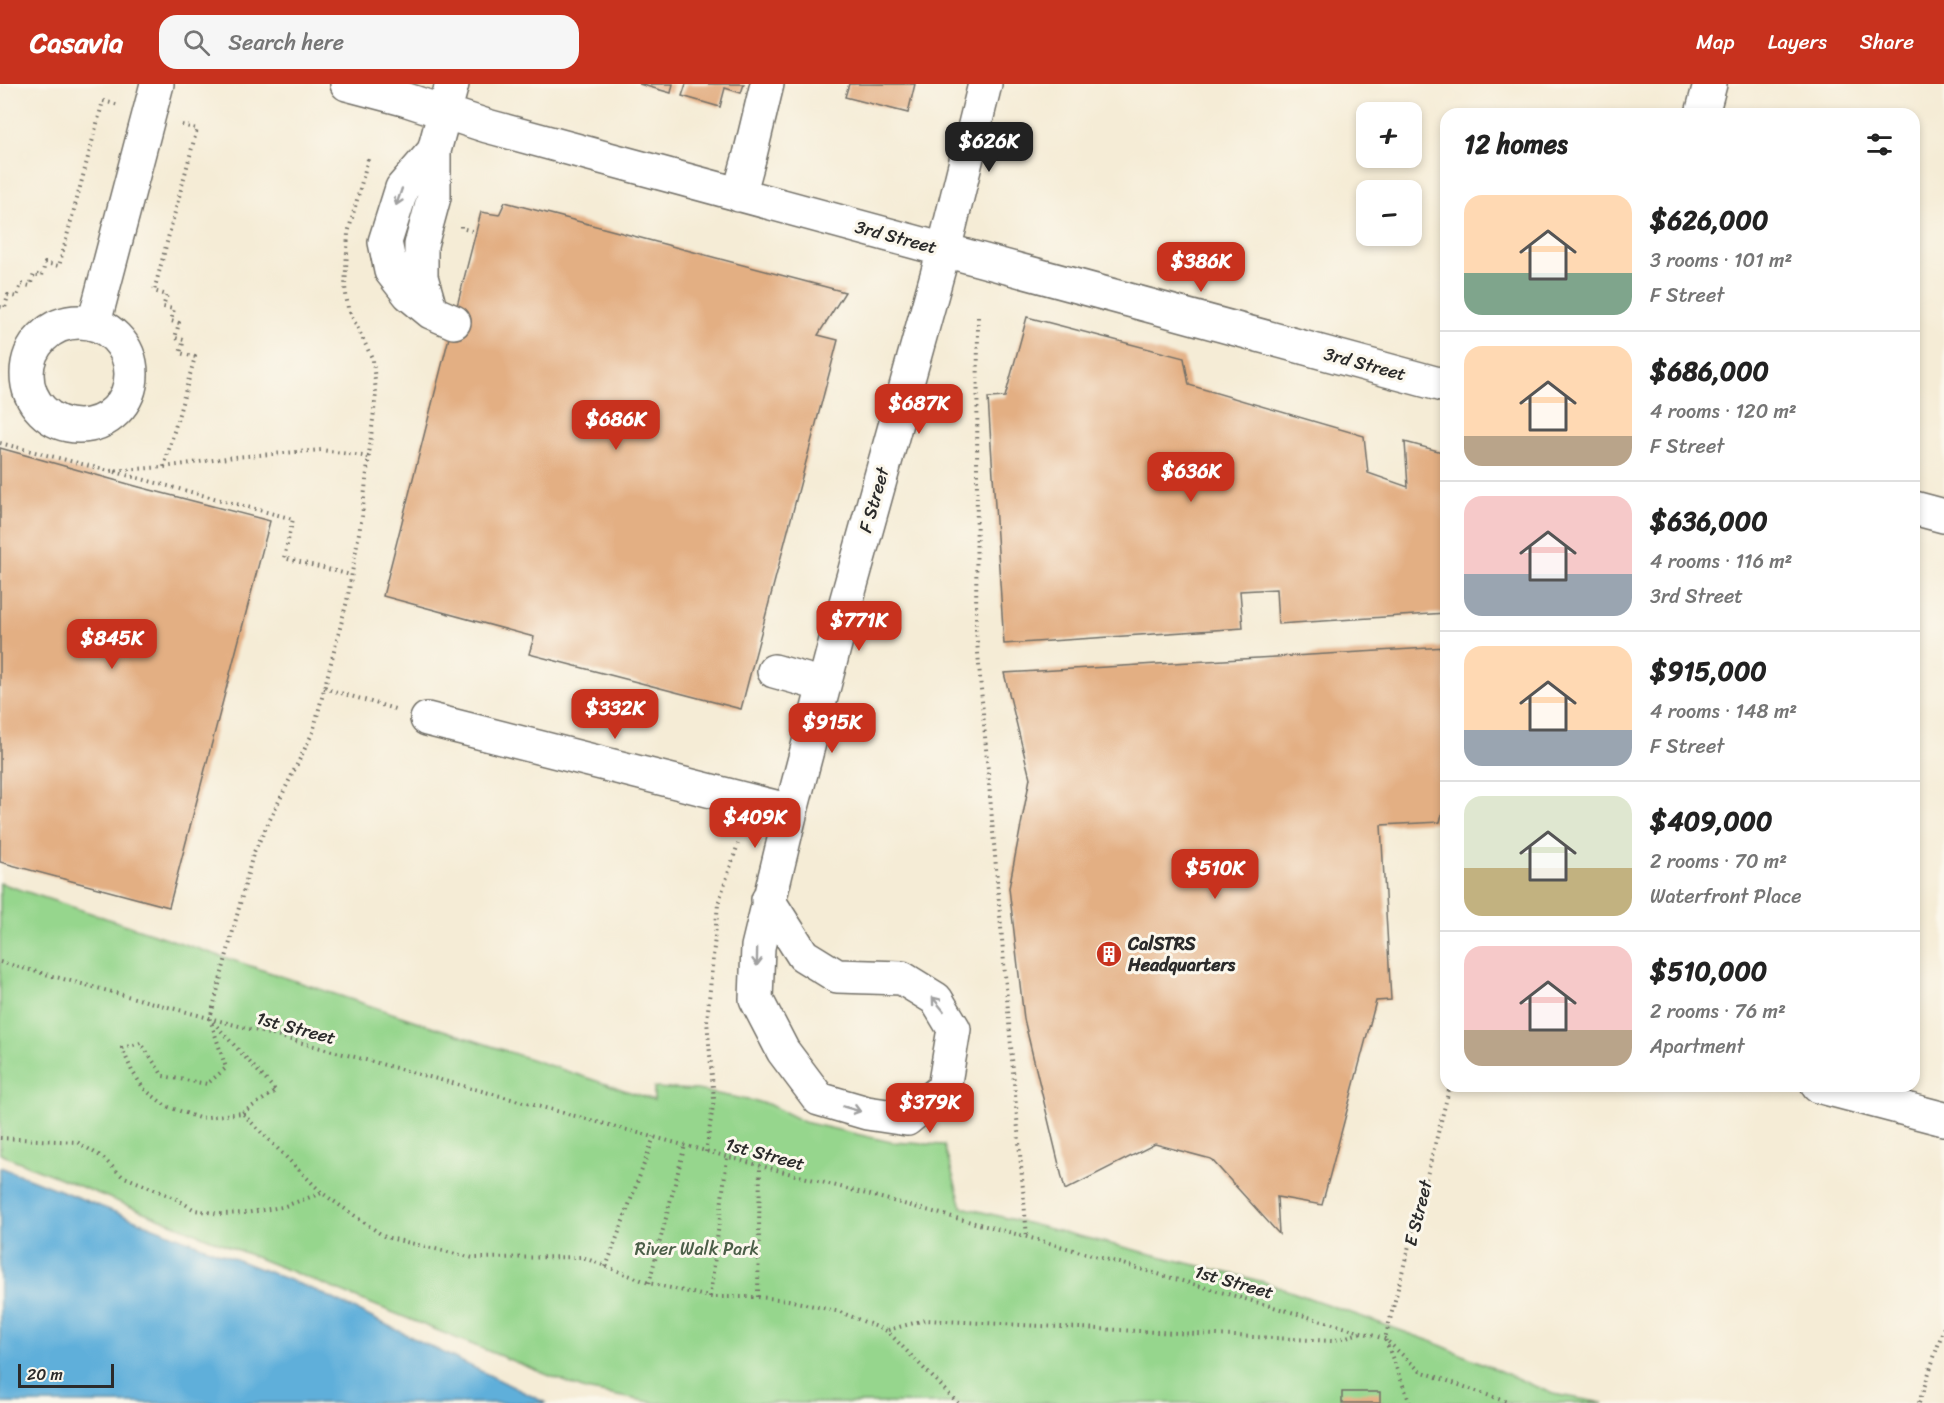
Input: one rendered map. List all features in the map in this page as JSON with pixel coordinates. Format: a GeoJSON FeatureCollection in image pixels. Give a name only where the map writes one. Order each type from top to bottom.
{"type":"FeatureCollection","features":[{"type":"Feature","properties":{"kind":"street"},"geometry":{"type":"LineString","coordinates":[[94,323],[158,84]]}},
{"type":"Feature","properties":{"kind":"street","name":"3rd Street"},"geometry":{"type":"LineString","coordinates":[[347,84],[448,98],[487,126],[1440,384]]}},
{"type":"Feature","properties":{"kind":"street"},"geometry":{"type":"LineString","coordinates":[[739,195],[767,84]]}},
{"type":"Feature","properties":{"kind":"street","name":"F Street"},"geometry":{"type":"LineString","coordinates":[[768,900],[803,956],[837,976],[902,978],[936,999],[954,1029],[944,1088],[908,1119],[867,1113],[819,1099],[783,1051],[756,999],[758,947],[768,900],[824,685],[944,250],[985,84]]}},
{"type":"Feature","properties":{"kind":"street"},"geometry":{"type":"LineString","coordinates":[[1704,108],[1710,84]]}},
{"type":"Feature","properties":{"kind":"street"},"geometry":{"type":"LineString","coordinates":[[442,317],[421,277],[422,245],[435,197],[434,151],[448,98]]}},
{"type":"Feature","properties":{"kind":"street"},"geometry":{"type":"LineString","coordinates":[[1920,510],[1944,516]]}},
{"type":"Feature","properties":{"kind":"street"},"geometry":{"type":"LineString","coordinates":[[774,671],[824,685]]}},
{"type":"Feature","properties":{"kind":"street"},"geometry":{"type":"LineString","coordinates":[[427,719],[791,811]]}},
{"type":"Feature","properties":{"kind":"street"},"geometry":{"type":"LineString","coordinates":[[1841,1092],[1944,1119]]}},
{"type":"Feature","properties":{"kind":"path"},"geometry":{"type":"LineString","coordinates":[[0,307],[5,308],[8,295],[17,297],[21,284],[30,286],[34,274],[42,276],[45,262],[58,266],[103,101],[128,108]]}},
{"type":"Feature","properties":{"kind":"path"},"geometry":{"type":"LineString","coordinates":[[164,467],[195,357],[180,353],[184,340],[175,338],[179,323],[171,321],[174,309],[164,306],[167,295],[154,291],[197,129],[173,123]]}},
{"type":"Feature","properties":{"kind":"path"},"geometry":{"type":"LineString","coordinates":[[210,1019],[276,1091],[242,1113],[199,1118],[166,1106],[144,1089],[132,1071],[122,1048],[141,1043],[163,1076],[207,1084],[226,1068],[210,1019],[253,854],[313,732],[347,601],[363,516],[376,393],[373,360],[348,308],[345,287],[348,233],[368,159]]}},
{"type":"Feature","properties":{"kind":"path"},"geometry":{"type":"LineString","coordinates":[[463,218],[461,228],[476,232]]}},
{"type":"Feature","properties":{"kind":"path"},"geometry":{"type":"LineString","coordinates":[[978,317],[976,629],[1027,1237]]}},
{"type":"Feature","properties":{"kind":"path"},"geometry":{"type":"LineString","coordinates":[[0,443],[293,519],[284,558],[351,575]]}},
{"type":"Feature","properties":{"kind":"path"},"geometry":{"type":"LineString","coordinates":[[109,471],[322,450],[369,457]]}},
{"type":"Feature","properties":{"kind":"path"},"geometry":{"type":"LineString","coordinates":[[324,687],[427,719]]}},
{"type":"Feature","properties":{"kind":"path"},"geometry":{"type":"LineString","coordinates":[[706,1152],[714,1100],[707,1021],[718,904],[738,844]]}},
{"type":"Feature","properties":{"kind":"path","name":"1st Street"},"geometry":{"type":"LineString","coordinates":[[0,963],[1027,1237],[1361,1332],[1385,1339],[1420,1371],[1510,1403]]}},
{"type":"Feature","properties":{"kind":"path","name":"E Street"},"geometry":{"type":"LineString","coordinates":[[1385,1339],[1448,1092]]}},
{"type":"Feature","properties":{"kind":"path"},"geometry":{"type":"LineString","coordinates":[[242,1113],[322,1193],[385,1237],[473,1258],[582,1257],[650,1283],[710,1297],[758,1297],[788,1300],[840,1312],[887,1330],[958,1403]]}},
{"type":"Feature","properties":{"kind":"path"},"geometry":{"type":"LineString","coordinates":[[606,1267],[654,1137]]}},
{"type":"Feature","properties":{"kind":"path"},"geometry":{"type":"LineString","coordinates":[[0,1138],[77,1142],[102,1156],[122,1176],[173,1197],[195,1210],[220,1214],[245,1213],[282,1207],[322,1193]]}},
{"type":"Feature","properties":{"kind":"path"},"geometry":{"type":"LineString","coordinates":[[650,1283],[685,1145]]}},
{"type":"Feature","properties":{"kind":"path"},"geometry":{"type":"LineString","coordinates":[[710,1297],[727,1158]]}},
{"type":"Feature","properties":{"kind":"path"},"geometry":{"type":"LineString","coordinates":[[758,1297],[760,1166]]}},
{"type":"Feature","properties":{"kind":"path"},"geometry":{"type":"LineString","coordinates":[[887,1330],[925,1320],[1332,1341],[1361,1332]]}},
{"type":"Feature","properties":{"kind":"path"},"geometry":{"type":"LineString","coordinates":[[1919,1403],[1944,1327]]}},
{"type":"Feature","properties":{"kind":"path"},"geometry":{"type":"LineString","coordinates":[[1385,1339],[1410,1403]]}},
{"type":"Feature","properties":{"kind":"green space","name":"River Walk Park"},"geometry":{"type":"Polygon","coordinates":[[[0,883],[654,1100],[654,1088],[697,1090],[768,1104],[804,1122],[891,1142],[944,1145],[962,1207],[1264,1282],[1433,1342],[1553,1394],[1603,1403],[656,1403],[585,1390],[0,1154],[0,883]]]}},
{"type":"Feature","properties":{"kind":"water"},"geometry":{"type":"Polygon","coordinates":[[[0,1167],[317,1291],[546,1403],[0,1403],[0,1167]]]}},
{"type":"Feature","properties":{"kind":"building"},"geometry":{"type":"Polygon","coordinates":[[[639,84],[673,84],[671,93],[639,84]]]}},
{"type":"Feature","properties":{"kind":"building"},"geometry":{"type":"Polygon","coordinates":[[[686,84],[744,84],[741,93],[725,88],[720,107],[682,96],[686,84]]]}},
{"type":"Feature","properties":{"kind":"building"},"geometry":{"type":"Polygon","coordinates":[[[849,84],[915,84],[908,113],[845,97],[849,84]]]}},
{"type":"Feature","properties":{"kind":"building"},"geometry":{"type":"Polygon","coordinates":[[[505,202],[845,292],[818,335],[838,340],[741,709],[529,654],[534,637],[383,596],[481,212],[499,215],[505,202]]]}},
{"type":"Feature","properties":{"kind":"building"},"geometry":{"type":"Polygon","coordinates":[[[1027,317],[1184,358],[1189,385],[1364,436],[1368,473],[1408,487],[1405,442],[1440,451],[1440,613],[1278,624],[1276,589],[1240,591],[1243,628],[1004,644],[988,398],[1005,397],[1027,317]]]}},
{"type":"Feature","properties":{"kind":"building"},"geometry":{"type":"Polygon","coordinates":[[[0,448],[270,521],[169,907],[0,862],[0,448]]]}},
{"type":"Feature","properties":{"kind":"building"},"geometry":{"type":"Polygon","coordinates":[[[1440,647],[1440,822],[1381,825],[1391,1000],[1376,1001],[1322,1205],[1277,1197],[1279,1234],[1211,1159],[1155,1144],[1065,1190],[1024,1019],[1009,888],[1030,778],[1004,673],[1440,647]]]}},
{"type":"Feature","properties":{"kind":"building"},"geometry":{"type":"Polygon","coordinates":[[[1342,1392],[1380,1392],[1380,1403],[1342,1403],[1342,1392]]]}},
{"type":"Feature","properties":{"kind":"place","name":"CalSTRS Headquarters"},"geometry":{"type":"Point","coordinates":[1109,954]}}]}
